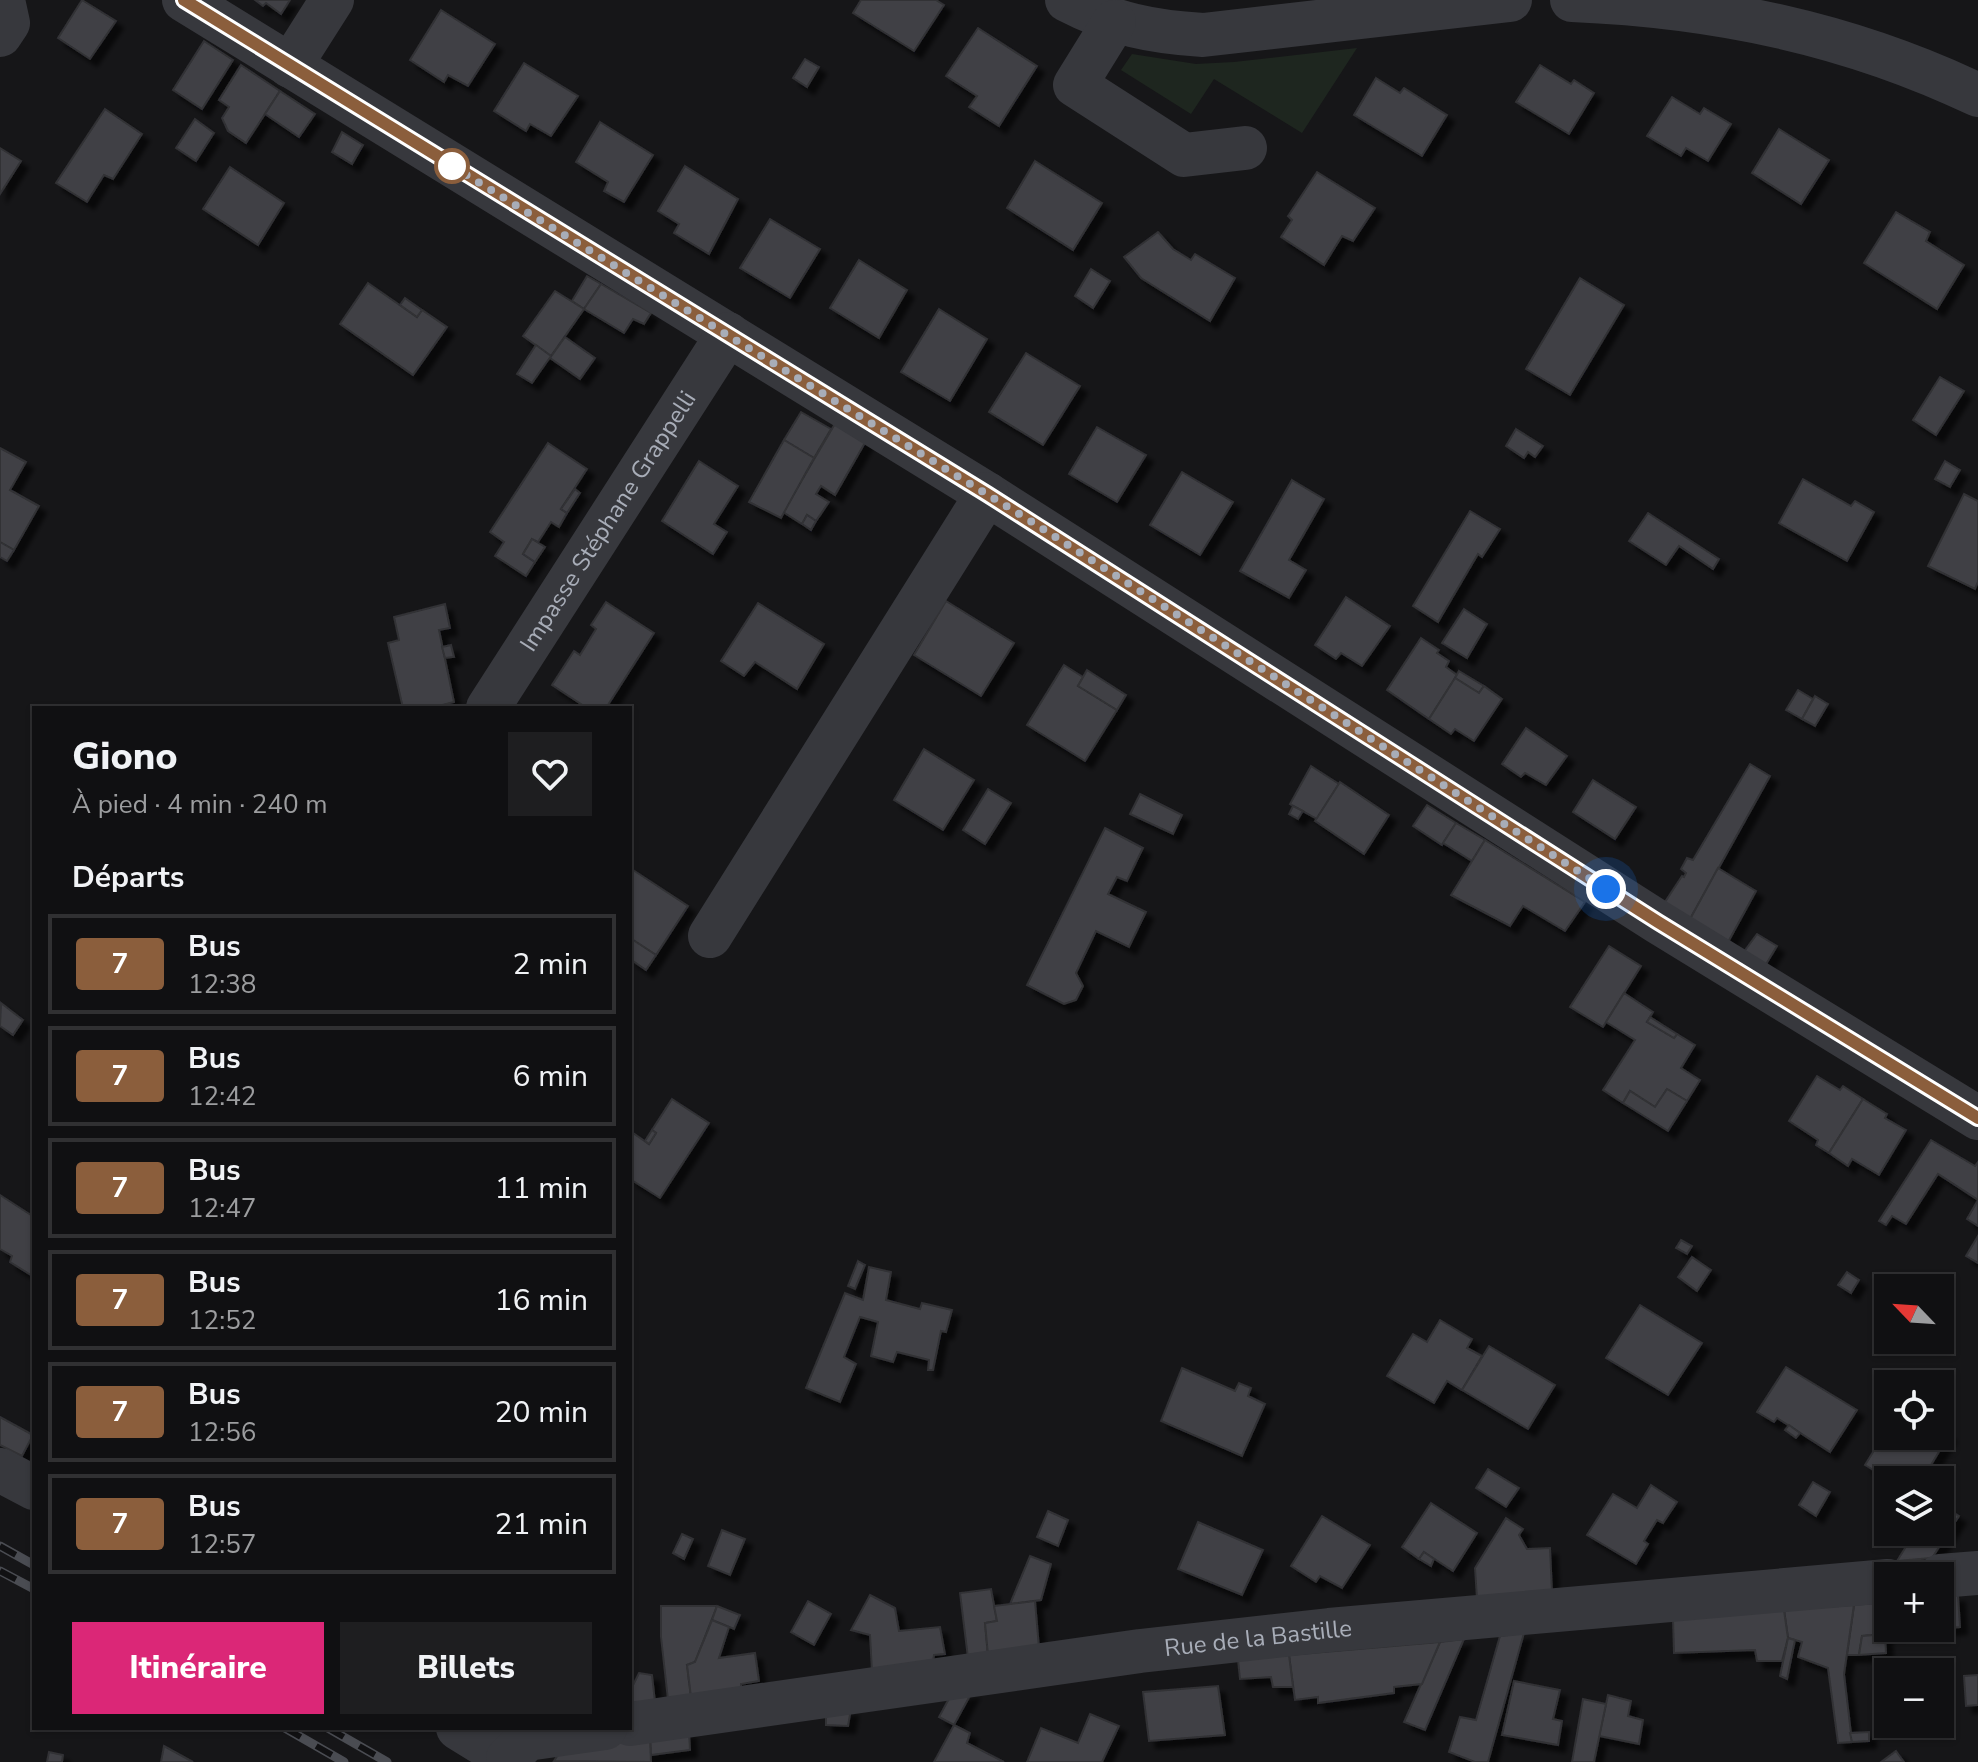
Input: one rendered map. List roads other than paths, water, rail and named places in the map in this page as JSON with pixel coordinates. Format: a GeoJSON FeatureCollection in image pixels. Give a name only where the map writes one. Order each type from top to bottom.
{"type":"FeatureCollection","features":[{"type":"Feature","properties":{"kind":"street"},"geometry":{"type":"LineString","coordinates":[[0,35],[8,23],[3,0]]}},
{"type":"Feature","properties":{"kind":"street"},"geometry":{"type":"LineString","coordinates":[[184,0],[987,494],[1658,922],[1978,1118]]}},
{"type":"Feature","properties":{"kind":"street"},"geometry":{"type":"LineString","coordinates":[[290,66],[332,0]]}},
{"type":"Feature","properties":{"kind":"street"},"geometry":{"type":"LineString","coordinates":[[1067,0],[1114,22],[1159,32],[1203,35],[1510,0]]}},
{"type":"Feature","properties":{"kind":"street"},"geometry":{"type":"LineString","coordinates":[[1572,0],[1629,2],[1715,13],[1804,30],[1872,51],[1978,95]]}},
{"type":"Feature","properties":{"kind":"street"},"geometry":{"type":"LineString","coordinates":[[1114,22],[1075,85],[1184,155],[1245,148]]}},
{"type":"Feature","properties":{"kind":"street","name":"Impasse Stéphane Grappelli"},"geometry":{"type":"LineString","coordinates":[[489,706],[728,334]]}},
{"type":"Feature","properties":{"kind":"street"},"geometry":{"type":"LineString","coordinates":[[710,936],[987,494]]}},
{"type":"Feature","properties":{"kind":"street"},"geometry":{"type":"LineString","coordinates":[[0,1470],[32,1487]]}},
{"type":"Feature","properties":{"kind":"street"},"geometry":{"type":"LineString","coordinates":[[1954,1575],[1978,1573]]}},
{"type":"Feature","properties":{"kind":"street","name":"Rue de la Bastille"},"geometry":{"type":"LineString","coordinates":[[632,1724],[1140,1651],[1329,1630],[1874,1582]]}},
{"type":"Feature","properties":{"kind":"street"},"geometry":{"type":"LineString","coordinates":[[461,1730],[511,1760],[527,1739],[591,1730]]}},
{"type":"Feature","properties":{"kind":"railway"},"geometry":{"type":"LineString","coordinates":[[0,1546],[32,1564]]}},
{"type":"Feature","properties":{"kind":"railway"},"geometry":{"type":"LineString","coordinates":[[0,1571],[32,1588]]}},
{"type":"Feature","properties":{"kind":"railway"},"geometry":{"type":"LineString","coordinates":[[288,1730],[344,1762]]}},
{"type":"Feature","properties":{"kind":"railway"},"geometry":{"type":"LineString","coordinates":[[331,1730],[387,1762]]}}]}
